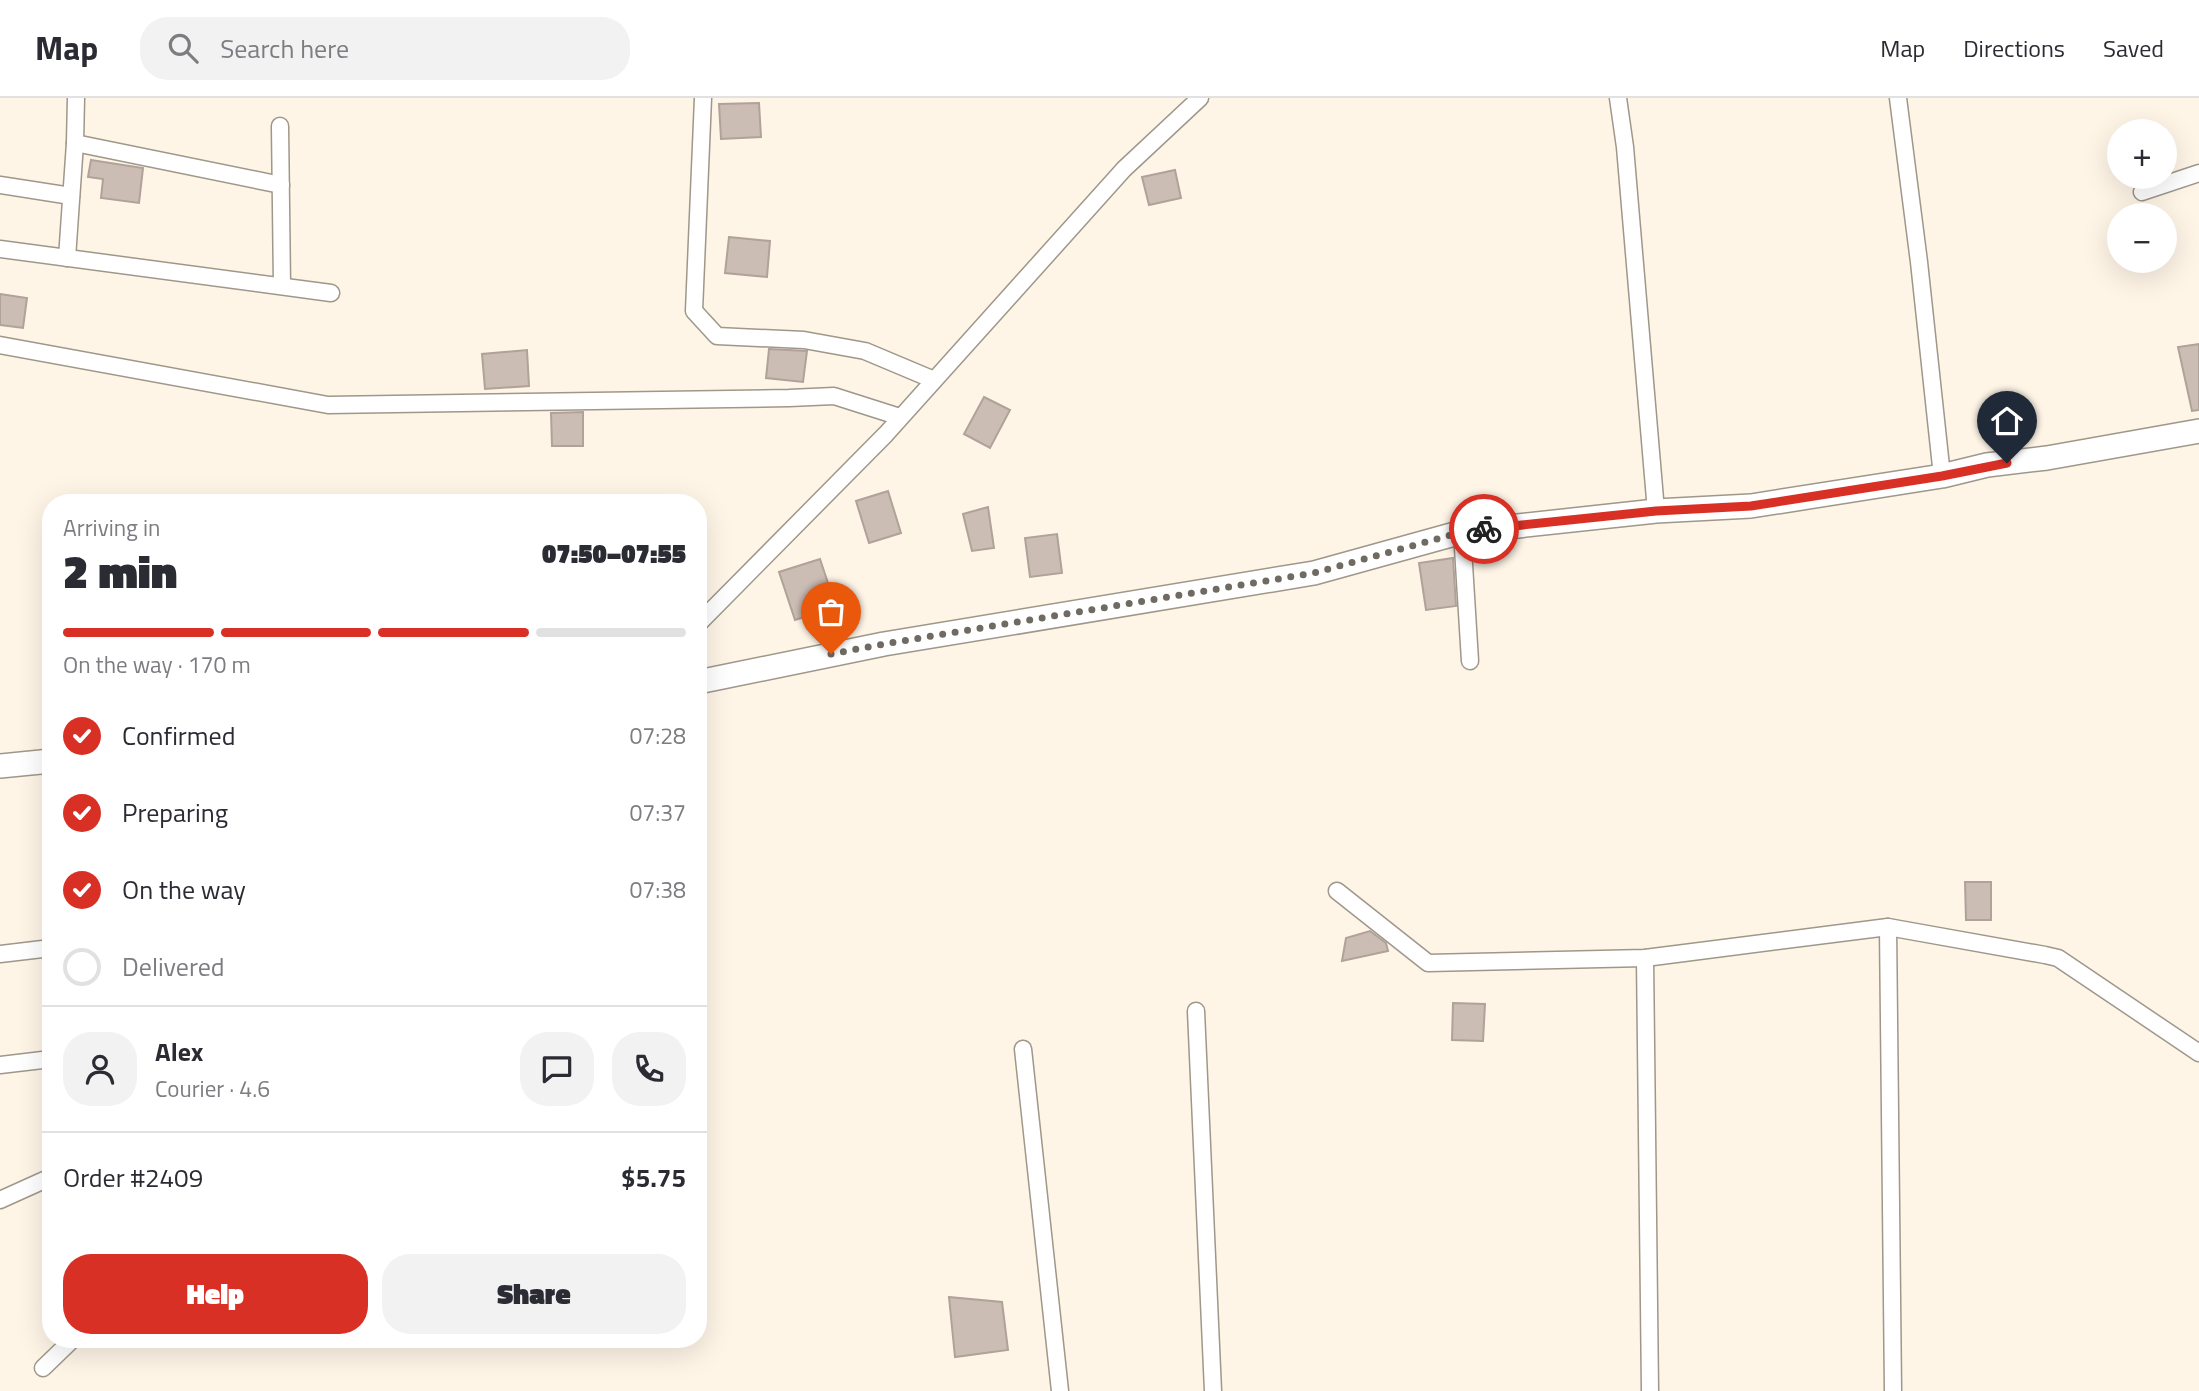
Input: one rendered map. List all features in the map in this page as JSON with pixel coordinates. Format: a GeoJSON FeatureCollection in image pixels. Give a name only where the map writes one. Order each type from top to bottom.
{"type":"FeatureCollection","features":[{"type":"Feature","properties":{"kind":"main road"},"geometry":{"type":"LineString","coordinates":[[707,680],[884,644],[1314,573],[1462,532],[1656,511],[1751,506],[2199,431]]}},
{"type":"Feature","properties":{"kind":"main road"},"geometry":{"type":"LineString","coordinates":[[0,766],[42,762]]}},
{"type":"Feature","properties":{"kind":"street"},"geometry":{"type":"LineString","coordinates":[[67,258],[76,98]]}},
{"type":"Feature","properties":{"kind":"street"},"geometry":{"type":"LineString","coordinates":[[703,98],[694,310],[717,336],[804,340],[865,351],[934,380]]}},
{"type":"Feature","properties":{"kind":"street"},"geometry":{"type":"LineString","coordinates":[[707,615],[900,417],[1124,169],[1200,98]]}},
{"type":"Feature","properties":{"kind":"street"},"geometry":{"type":"LineString","coordinates":[[1618,98],[1625,147],[1656,511]]}},
{"type":"Feature","properties":{"kind":"street"},"geometry":{"type":"LineString","coordinates":[[1898,98],[1942,476]]}},
{"type":"Feature","properties":{"kind":"street"},"geometry":{"type":"LineString","coordinates":[[280,126],[282,286]]}},
{"type":"Feature","properties":{"kind":"street"},"geometry":{"type":"LineString","coordinates":[[75,143],[281,185]]}},
{"type":"Feature","properties":{"kind":"street"},"geometry":{"type":"LineString","coordinates":[[2142,192],[2199,173]]}},
{"type":"Feature","properties":{"kind":"street"},"geometry":{"type":"LineString","coordinates":[[0,185],[71,196]]}},
{"type":"Feature","properties":{"kind":"street"},"geometry":{"type":"LineString","coordinates":[[0,248],[331,293]]}},
{"type":"Feature","properties":{"kind":"street"},"geometry":{"type":"LineString","coordinates":[[0,345],[328,405],[834,396],[900,417]]}},
{"type":"Feature","properties":{"kind":"street"},"geometry":{"type":"LineString","coordinates":[[1462,532],[1470,661]]}},
{"type":"Feature","properties":{"kind":"street"},"geometry":{"type":"LineString","coordinates":[[1337,891],[1428,963],[1645,958],[1888,927],[2058,958],[2199,1053]]}},
{"type":"Feature","properties":{"kind":"street"},"geometry":{"type":"LineString","coordinates":[[1888,927],[1893,1391]]}},
{"type":"Feature","properties":{"kind":"street"},"geometry":{"type":"LineString","coordinates":[[0,954],[42,949]]}},
{"type":"Feature","properties":{"kind":"street"},"geometry":{"type":"LineString","coordinates":[[1645,958],[1650,1391]]}},
{"type":"Feature","properties":{"kind":"street"},"geometry":{"type":"LineString","coordinates":[[1196,1011],[1213,1391]]}},
{"type":"Feature","properties":{"kind":"street"},"geometry":{"type":"LineString","coordinates":[[1023,1049],[1060,1391]]}},
{"type":"Feature","properties":{"kind":"street"},"geometry":{"type":"LineString","coordinates":[[0,1065],[42,1060]]}},
{"type":"Feature","properties":{"kind":"street"},"geometry":{"type":"LineString","coordinates":[[0,1200],[42,1181]]}},
{"type":"Feature","properties":{"kind":"street"},"geometry":{"type":"LineString","coordinates":[[43,1368],[64,1348]]}},
{"type":"Feature","properties":{"kind":"building"},"geometry":{"type":"Polygon","coordinates":[[[759,103],[761,137],[721,139],[719,104],[759,103]]]}},
{"type":"Feature","properties":{"kind":"building"},"geometry":{"type":"Polygon","coordinates":[[[91,160],[143,168],[139,203],[101,198],[103,179],[88,177],[91,160]]]}},
{"type":"Feature","properties":{"kind":"building"},"geometry":{"type":"Polygon","coordinates":[[[1175,170],[1181,198],[1149,205],[1142,177],[1175,170]]]}},
{"type":"Feature","properties":{"kind":"building"},"geometry":{"type":"Polygon","coordinates":[[[729,237],[770,241],[767,277],[725,273],[729,237]]]}},
{"type":"Feature","properties":{"kind":"building"},"geometry":{"type":"Polygon","coordinates":[[[0,294],[27,298],[23,328],[0,325],[0,294]]]}},
{"type":"Feature","properties":{"kind":"building"},"geometry":{"type":"Polygon","coordinates":[[[2199,344],[2199,410],[2192,411],[2178,347],[2199,344]]]}},
{"type":"Feature","properties":{"kind":"building"},"geometry":{"type":"Polygon","coordinates":[[[769,349],[807,351],[803,382],[766,378],[769,349]]]}},
{"type":"Feature","properties":{"kind":"building"},"geometry":{"type":"Polygon","coordinates":[[[527,350],[529,386],[485,389],[482,354],[527,350]]]}},
{"type":"Feature","properties":{"kind":"building"},"geometry":{"type":"Polygon","coordinates":[[[984,397],[1010,410],[990,448],[964,434],[984,397]]]}},
{"type":"Feature","properties":{"kind":"building"},"geometry":{"type":"Polygon","coordinates":[[[583,412],[583,446],[552,446],[551,413],[583,412]]]}},
{"type":"Feature","properties":{"kind":"building"},"geometry":{"type":"Polygon","coordinates":[[[888,491],[901,533],[869,543],[856,501],[888,491]]]}},
{"type":"Feature","properties":{"kind":"building"},"geometry":{"type":"Polygon","coordinates":[[[988,507],[994,548],[972,551],[963,514],[988,507]]]}},
{"type":"Feature","properties":{"kind":"building"},"geometry":{"type":"Polygon","coordinates":[[[1057,534],[1062,573],[1030,577],[1025,538],[1057,534]]]}},
{"type":"Feature","properties":{"kind":"building"},"geometry":{"type":"Polygon","coordinates":[[[1453,558],[1456,606],[1426,610],[1419,563],[1453,558]]]}},
{"type":"Feature","properties":{"kind":"building"},"geometry":{"type":"Polygon","coordinates":[[[820,559],[836,607],[795,620],[779,572],[820,559]]]}},
{"type":"Feature","properties":{"kind":"building"},"geometry":{"type":"Polygon","coordinates":[[[1965,882],[1991,882],[1991,920],[1966,920],[1965,882]]]}},
{"type":"Feature","properties":{"kind":"building"},"geometry":{"type":"Polygon","coordinates":[[[1370,931],[1386,943],[1388,951],[1342,961],[1346,938],[1370,931]]]}},
{"type":"Feature","properties":{"kind":"building"},"geometry":{"type":"Polygon","coordinates":[[[1453,1003],[1485,1004],[1483,1041],[1452,1040],[1453,1003]]]}},
{"type":"Feature","properties":{"kind":"building"},"geometry":{"type":"Polygon","coordinates":[[[949,1297],[1002,1302],[1008,1350],[955,1357],[949,1297]]]}},
{"type":"Feature","properties":{"kind":"way so far"},"geometry":{"type":"LineString","coordinates":[[831,654],[1314,573],[1462,532],[1484,529]]}},
{"type":"Feature","properties":{"kind":"route"},"geometry":{"type":"LineString","coordinates":[[1484,529],[1656,511],[1751,506],[2007,463]]}}]}
